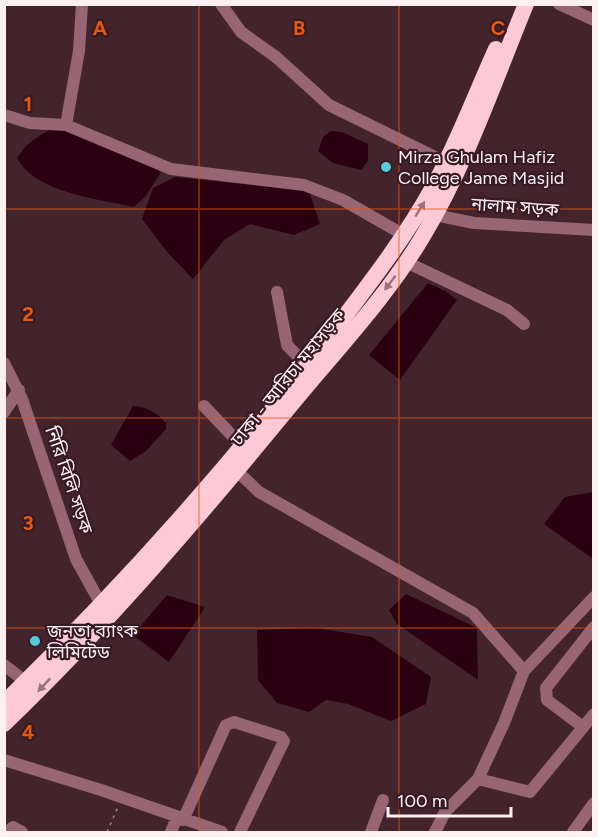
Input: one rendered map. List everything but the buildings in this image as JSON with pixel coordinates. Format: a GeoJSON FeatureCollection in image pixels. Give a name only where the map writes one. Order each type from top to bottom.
{"type":"FeatureCollection","features":[{"type":"Feature","properties":{"kind":"highway"},"geometry":{"type":"LineString","coordinates":[[4,703],[102,606],[242,446],[307,366],[404,235],[445,162],[514,4]]}},
{"type":"Feature","properties":{"kind":"highway","name":"ঢাকা - আরিচা মহাসড়ক"},"geometry":{"type":"LineString","coordinates":[[4,724],[135,588],[237,471],[406,262],[435,215],[526,4]]}},
{"type":"Feature","properties":{"kind":"street"},"geometry":{"type":"LineString","coordinates":[[66,125],[78,51],[82,4]]}},
{"type":"Feature","properties":{"kind":"street"},"geometry":{"type":"LineString","coordinates":[[221,4],[241,32],[276,57],[329,105],[445,162]]}},
{"type":"Feature","properties":{"kind":"street"},"geometry":{"type":"LineString","coordinates":[[560,4],[594,20]]}},
{"type":"Feature","properties":{"kind":"street"},"geometry":{"type":"LineString","coordinates":[[4,116],[30,123],[66,125],[171,169],[304,185],[343,200],[404,235]]}},
{"type":"Feature","properties":{"kind":"street","name":"নালাম সড়ক"},"geometry":{"type":"LineString","coordinates":[[435,215],[474,223],[594,230]]}},
{"type":"Feature","properties":{"kind":"street"},"geometry":{"type":"LineString","coordinates":[[406,262],[507,310],[524,324]]}},
{"type":"Feature","properties":{"kind":"street"},"geometry":{"type":"LineString","coordinates":[[277,292],[287,345],[307,366]]}},
{"type":"Feature","properties":{"kind":"street","name":"নিরি বিলি সড়ক"},"geometry":{"type":"LineString","coordinates":[[4,363],[19,390],[76,560],[102,606]]}},
{"type":"Feature","properties":{"kind":"street"},"geometry":{"type":"LineString","coordinates":[[4,412],[19,390]]}},
{"type":"Feature","properties":{"kind":"street"},"geometry":{"type":"LineString","coordinates":[[204,406],[242,446]]}},
{"type":"Feature","properties":{"kind":"street"},"geometry":{"type":"LineString","coordinates":[[237,471],[259,492],[473,613],[524,671]]}},
{"type":"Feature","properties":{"kind":"street"},"geometry":{"type":"LineString","coordinates":[[435,832],[445,812],[478,779],[504,723],[524,671],[594,597]]}},
{"type":"Feature","properties":{"kind":"street"},"geometry":{"type":"LineString","coordinates":[[583,728],[547,700],[545,695],[546,688],[594,627]]}},
{"type":"Feature","properties":{"kind":"street"},"geometry":{"type":"LineString","coordinates":[[4,665],[26,681]]}},
{"type":"Feature","properties":{"kind":"street"},"geometry":{"type":"LineString","coordinates":[[478,779],[530,792],[594,714]]}},
{"type":"Feature","properties":{"kind":"street"},"geometry":{"type":"LineString","coordinates":[[171,832],[226,725],[234,722],[281,737],[284,741],[240,832]]}},
{"type":"Feature","properties":{"kind":"street"},"geometry":{"type":"LineString","coordinates":[[4,760],[222,832]]}},
{"type":"Feature","properties":{"kind":"street"},"geometry":{"type":"LineString","coordinates":[[371,832],[384,800]]}},
{"type":"Feature","properties":{"kind":"street"},"geometry":{"type":"LineString","coordinates":[[573,832],[594,803]]}},
{"type":"Feature","properties":{"kind":"street"},"geometry":{"type":"LineString","coordinates":[[7,832],[13,827],[22,832]]}},
{"type":"Feature","properties":{"kind":"path"},"geometry":{"type":"LineString","coordinates":[[107,832],[123,798]]}},
{"type":"Feature","properties":{"kind":"shaded area"},"geometry":{"type":"Polygon","coordinates":[[[53,128],[72,130],[157,166],[160,174],[145,197],[134,207],[53,187],[26,170],[17,158],[33,140],[53,128]]]}},
{"type":"Feature","properties":{"kind":"shaded area"},"geometry":{"type":"Polygon","coordinates":[[[331,131],[342,132],[368,144],[368,161],[361,170],[333,163],[318,151],[323,137],[331,131]]]}},
{"type":"Feature","properties":{"kind":"shaded area"},"geometry":{"type":"Polygon","coordinates":[[[175,177],[309,191],[320,224],[294,235],[250,224],[224,240],[193,279],[168,253],[142,219],[153,188],[175,177]]]}},
{"type":"Feature","properties":{"kind":"shaded area"},"geometry":{"type":"Polygon","coordinates":[[[428,283],[447,292],[457,300],[400,380],[369,355],[428,283]]]}},
{"type":"Feature","properties":{"kind":"shaded area"},"geometry":{"type":"Polygon","coordinates":[[[133,406],[155,413],[166,423],[166,429],[146,451],[130,461],[111,445],[133,406]]]}},
{"type":"Feature","properties":{"kind":"shaded area"},"geometry":{"type":"Polygon","coordinates":[[[594,492],[593,559],[544,524],[565,497],[594,492]]]}},
{"type":"Feature","properties":{"kind":"shaded area"},"geometry":{"type":"Polygon","coordinates":[[[406,594],[477,628],[478,680],[397,624],[389,610],[406,594]]]}},
{"type":"Feature","properties":{"kind":"shaded area"},"geometry":{"type":"Polygon","coordinates":[[[167,595],[205,607],[169,662],[133,635],[167,595]]]}},
{"type":"Feature","properties":{"kind":"shaded area"},"geometry":{"type":"Polygon","coordinates":[[[316,628],[372,637],[431,677],[426,704],[391,721],[348,704],[326,700],[309,712],[277,703],[258,680],[257,630],[316,628]]]}},
{"type":"Feature","properties":{"kind":"place","name":"Mirza Ghulam Hafiz College Jame Masjid"},"geometry":{"type":"Point","coordinates":[386,167]}},
{"type":"Feature","properties":{"kind":"place","name":"জনতা ব্যাংক লিমিটেড"},"geometry":{"type":"Point","coordinates":[35,641]}}]}
